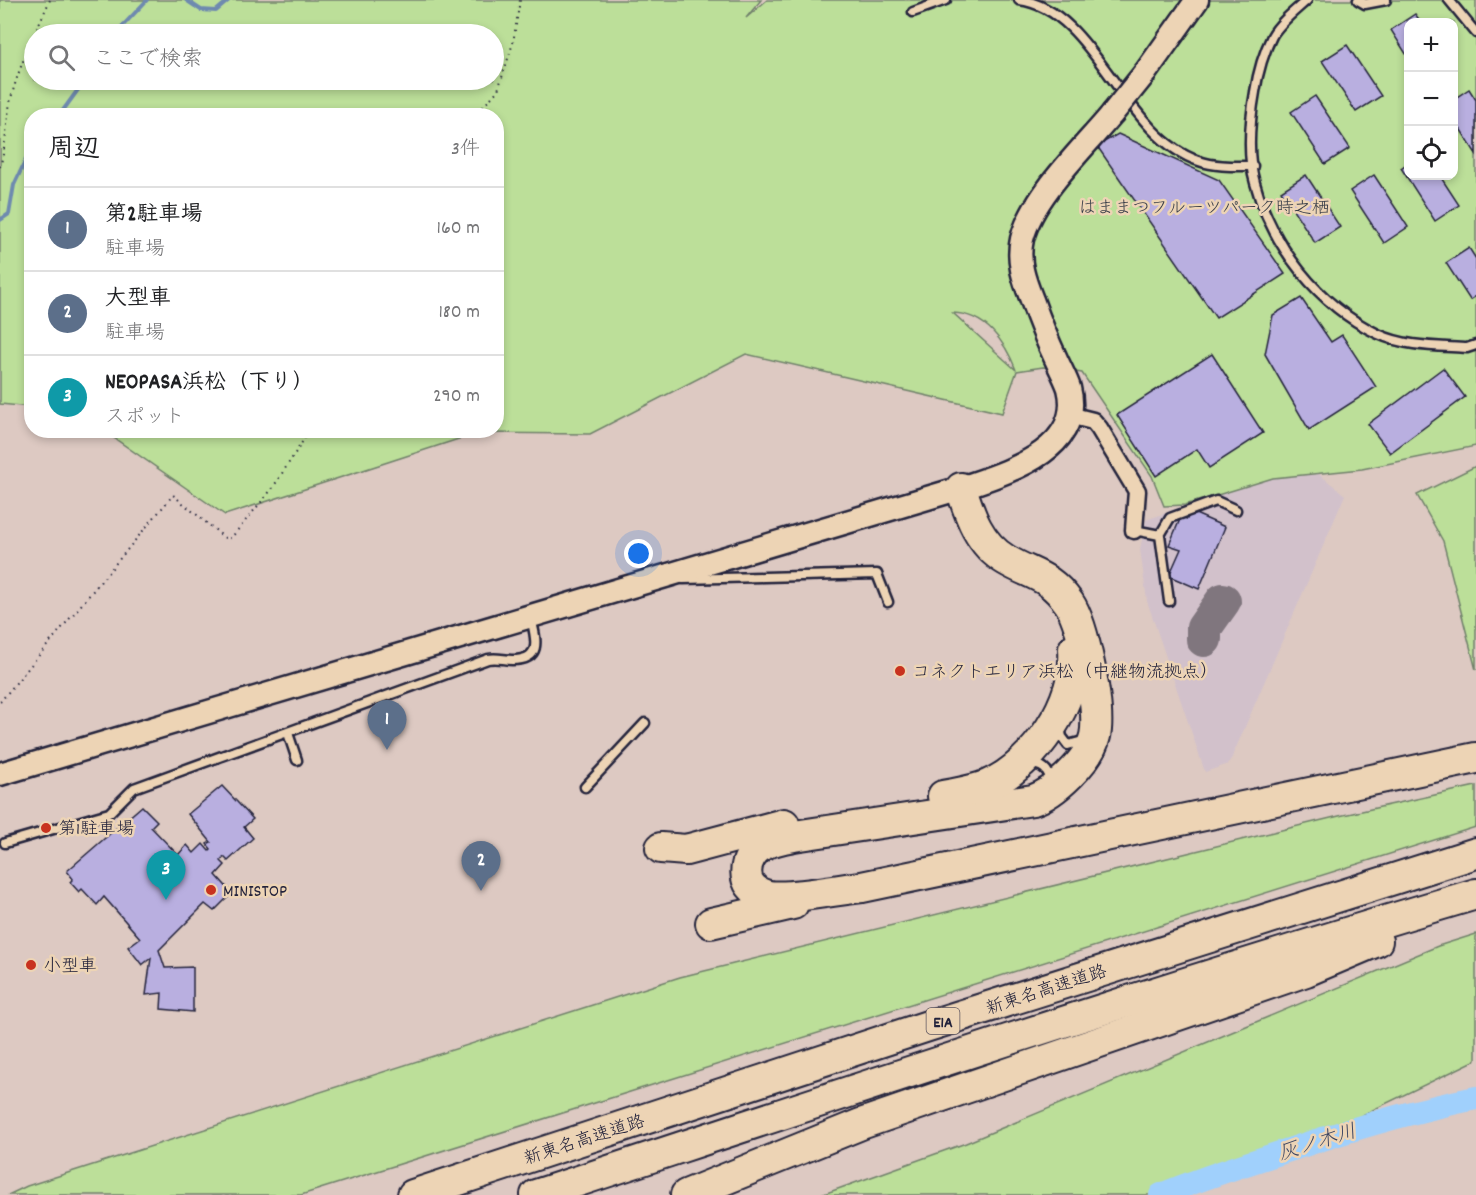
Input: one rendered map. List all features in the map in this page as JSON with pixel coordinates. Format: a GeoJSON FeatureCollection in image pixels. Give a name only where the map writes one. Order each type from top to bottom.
{"type":"FeatureCollection","features":[{"type":"Feature","properties":{"kind":"highway"},"geometry":{"type":"LineString","coordinates":[[661,848],[686,850],[753,830],[964,792],[987,785],[1014,768],[1060,714],[1070,693],[1074,668],[1074,642],[1067,620],[1044,591],[1002,570],[983,555],[967,533],[953,490]]}},
{"type":"Feature","properties":{"kind":"highway"},"geometry":{"type":"LineString","coordinates":[[862,887],[783,896],[766,895],[751,887],[745,872],[746,865],[750,857],[763,845],[782,839],[1043,797],[1060,785],[1086,754],[1095,737],[1096,728],[1084,640],[1075,612],[1050,582],[1008,562],[990,548],[953,490]]}},
{"type":"Feature","properties":{"kind":"highway"},"geometry":{"type":"LineString","coordinates":[[711,923],[862,887],[1476,758]]}},
{"type":"Feature","properties":{"kind":"highway","name":"新東名高速道路"},"geometry":{"type":"LineString","coordinates":[[413,1195],[928,1026],[1476,853]]}},
{"type":"Feature","properties":{"kind":"highway","name":"新東名高速道路"},"geometry":{"type":"LineString","coordinates":[[536,1195],[946,1060],[1352,930],[1476,894]]}},
{"type":"Feature","properties":{"kind":"highway"},"geometry":{"type":"LineString","coordinates":[[686,1195],[861,1124],[1306,971],[1476,899]]}},
{"type":"Feature","properties":{"kind":"street"},"geometry":{"type":"LineString","coordinates":[[0,774],[953,490],[1002,474],[1047,452],[1070,415],[1069,389],[1041,327],[1020,270],[1022,239],[1029,220],[1045,194],[1145,73],[1197,0]]}},
{"type":"Feature","properties":{"kind":"street"},"geometry":{"type":"LineString","coordinates":[[1070,415],[1093,422],[1099,428],[1137,491],[1134,531]]}},
{"type":"Feature","properties":{"kind":"lane"},"geometry":{"type":"LineString","coordinates":[[913,12],[946,0]]}},
{"type":"Feature","properties":{"kind":"lane"},"geometry":{"type":"LineString","coordinates":[[1019,0],[1048,10],[1067,24],[1145,123],[1167,145],[1198,161],[1225,166],[1253,166]]}},
{"type":"Feature","properties":{"kind":"lane"},"geometry":{"type":"LineString","coordinates":[[1307,0],[1273,34],[1262,60],[1252,108],[1254,182],[1278,238],[1296,266],[1328,302],[1379,334],[1405,344],[1467,348],[1476,345]]}},
{"type":"Feature","properties":{"kind":"lane"},"geometry":{"type":"LineString","coordinates":[[1358,0],[1365,4],[1386,0]]}},
{"type":"Feature","properties":{"kind":"lane"},"geometry":{"type":"LineString","coordinates":[[1449,0],[1476,33]]}},
{"type":"Feature","properties":{"kind":"lane"},"geometry":{"type":"LineString","coordinates":[[1169,601],[1160,535],[1170,518],[1216,501],[1236,510]]}},
{"type":"Feature","properties":{"kind":"lane"},"geometry":{"type":"LineString","coordinates":[[1134,531],[1160,535]]}},
{"type":"Feature","properties":{"kind":"lane"},"geometry":{"type":"LineString","coordinates":[[659,578],[704,580],[877,574],[888,602]]}},
{"type":"Feature","properties":{"kind":"lane"},"geometry":{"type":"LineString","coordinates":[[5,843],[109,813],[134,788],[488,659],[510,660],[529,656],[535,650],[537,642],[530,615]]}},
{"type":"Feature","properties":{"kind":"lane"},"geometry":{"type":"LineString","coordinates":[[1060,714],[1062,737],[1068,745],[1078,744],[1096,728]]}},
{"type":"Feature","properties":{"kind":"lane"},"geometry":{"type":"LineString","coordinates":[[585,787],[645,723]]}},
{"type":"Feature","properties":{"kind":"lane"},"geometry":{"type":"LineString","coordinates":[[288,733],[297,760]]}},
{"type":"Feature","properties":{"kind":"lane"},"geometry":{"type":"LineString","coordinates":[[1014,768],[1037,765],[1047,771],[1050,783],[1043,797]]}},
{"type":"Feature","properties":{"kind":"path"},"geometry":{"type":"LineString","coordinates":[[39,24],[50,0]]}},
{"type":"Feature","properties":{"kind":"path"},"geometry":{"type":"LineString","coordinates":[[504,72],[513,44],[520,0]]}},
{"type":"Feature","properties":{"kind":"path"},"geometry":{"type":"LineString","coordinates":[[0,167],[7,137],[10,102],[24,59]]}},
{"type":"Feature","properties":{"kind":"path"},"geometry":{"type":"LineString","coordinates":[[482,108],[498,90]]}},
{"type":"Feature","properties":{"kind":"path"},"geometry":{"type":"LineString","coordinates":[[0,702],[172,495],[226,539],[231,538],[272,489],[305,438]]}},
{"type":"Feature","properties":{"kind":"shaded area"},"geometry":{"type":"Polygon","coordinates":[[[1319,474],[1345,495],[1229,764],[1205,772],[1147,601],[1140,549],[1146,520],[1230,490],[1273,478],[1319,474]]]}},
{"type":"Feature","properties":{"kind":"green space","name":"はままつフルーツパーク時之栖"},"geometry":{"type":"Polygon","coordinates":[[[0,0],[761,0],[746,18],[767,0],[1476,0],[1476,446],[1362,469],[1273,478],[1185,505],[1164,506],[1152,476],[1082,373],[1043,367],[1017,371],[1002,413],[746,354],[590,434],[504,433],[504,108],[24,108],[24,406],[0,404],[0,0]],[[953,313],[1016,370],[1000,339],[975,318],[953,313]]]}},
{"type":"Feature","properties":{"kind":"green space","name":"はままつフルーツパーク時之栖"},"geometry":{"type":"Polygon","coordinates":[[[114,438],[462,438],[225,515],[114,438]]]}},
{"type":"Feature","properties":{"kind":"green space"},"geometry":{"type":"Polygon","coordinates":[[[1476,466],[1476,670],[1443,541],[1417,495],[1476,466]]]}},
{"type":"Feature","properties":{"kind":"green space"},"geometry":{"type":"Polygon","coordinates":[[[1476,786],[1476,827],[301,1195],[8,1195],[27,1186],[680,977],[1339,816],[1476,786]]]}},
{"type":"Feature","properties":{"kind":"green space"},"geometry":{"type":"Polygon","coordinates":[[[1476,934],[1476,1060],[1261,1164],[1185,1195],[821,1195],[966,1143],[1438,946],[1476,934]]]}},
{"type":"Feature","properties":{"kind":"building"},"geometry":{"type":"Polygon","coordinates":[[[1404,21],[1404,51],[1391,30],[1404,21]]]}},
{"type":"Feature","properties":{"kind":"building"},"geometry":{"type":"Polygon","coordinates":[[[1347,45],[1381,96],[1356,112],[1322,61],[1347,45]]]}},
{"type":"Feature","properties":{"kind":"building"},"geometry":{"type":"Polygon","coordinates":[[[1469,89],[1476,100],[1476,154],[1458,125],[1458,96],[1469,89]]]}},
{"type":"Feature","properties":{"kind":"building"},"geometry":{"type":"Polygon","coordinates":[[[1315,96],[1350,148],[1325,164],[1291,112],[1315,96]]]}},
{"type":"Feature","properties":{"kind":"building"},"geometry":{"type":"Polygon","coordinates":[[[1118,134],[1219,180],[1285,274],[1216,318],[1097,146],[1118,134]]]}},
{"type":"Feature","properties":{"kind":"building"},"geometry":{"type":"Polygon","coordinates":[[[1306,175],[1340,227],[1315,243],[1281,191],[1306,175]]]}},
{"type":"Feature","properties":{"kind":"building"},"geometry":{"type":"Polygon","coordinates":[[[1374,175],[1408,227],[1384,243],[1350,191],[1374,175]]]}},
{"type":"Feature","properties":{"kind":"building"},"geometry":{"type":"Polygon","coordinates":[[[1409,180],[1443,180],[1459,205],[1435,221],[1409,180]]]}},
{"type":"Feature","properties":{"kind":"building"},"geometry":{"type":"Polygon","coordinates":[[[1469,248],[1476,259],[1476,296],[1470,300],[1446,263],[1469,248]]]}},
{"type":"Feature","properties":{"kind":"building"},"geometry":{"type":"Polygon","coordinates":[[[1301,298],[1331,342],[1342,335],[1376,387],[1309,430],[1265,354],[1273,315],[1301,298]]]}},
{"type":"Feature","properties":{"kind":"building"},"geometry":{"type":"Polygon","coordinates":[[[1212,354],[1263,433],[1209,468],[1197,449],[1156,476],[1117,415],[1212,354]]]}},
{"type":"Feature","properties":{"kind":"building"},"geometry":{"type":"Polygon","coordinates":[[[1443,368],[1465,397],[1390,453],[1368,424],[1443,368]]]}},
{"type":"Feature","properties":{"kind":"building"},"geometry":{"type":"Polygon","coordinates":[[[1191,512],[1225,527],[1199,589],[1169,576],[1181,549],[1169,545],[1181,517],[1187,519],[1191,512]]]}},
{"type":"Feature","properties":{"kind":"building"},"geometry":{"type":"Polygon","coordinates":[[[222,786],[253,819],[244,827],[253,838],[228,861],[224,857],[221,861],[225,865],[216,875],[232,893],[214,911],[205,904],[159,950],[165,968],[193,967],[193,1012],[161,1009],[162,993],[146,995],[151,958],[142,965],[128,947],[140,938],[104,897],[97,905],[82,889],[79,892],[70,882],[73,879],[67,871],[142,806],[157,821],[151,827],[178,855],[187,845],[194,853],[203,844],[209,851],[211,849],[207,844],[211,842],[188,814],[222,786]]]}},
{"type":"Feature","properties":{"kind":"waterway"},"geometry":{"type":"LineString","coordinates":[[124,24],[147,0]]}},
{"type":"Feature","properties":{"kind":"waterway"},"geometry":{"type":"LineString","coordinates":[[186,0],[201,10],[216,11],[229,0]]}},
{"type":"Feature","properties":{"kind":"waterway"},"geometry":{"type":"LineString","coordinates":[[65,108],[78,90]]}},
{"type":"Feature","properties":{"kind":"waterway"},"geometry":{"type":"LineString","coordinates":[[0,220],[9,214],[14,185],[24,164]]}},
{"type":"Feature","properties":{"kind":"waterway","name":"灰ノ木川"},"geometry":{"type":"LineString","coordinates":[[1161,1195],[1347,1131],[1476,1098]]}},
{"type":"Feature","properties":{"kind":"taxiway"},"geometry":{"type":"LineString","coordinates":[[1204,639],[1204,628],[1223,601]]}},
{"type":"Feature","properties":{"kind":"place","name":"コネクトエリア浜松（中継物流拠点）"},"geometry":{"type":"Point","coordinates":[900,671]}},
{"type":"Feature","properties":{"kind":"place","name":"第2駐車場"},"geometry":{"type":"Point","coordinates":[387,750]}},
{"type":"Feature","properties":{"kind":"place","name":"第1駐車場"},"geometry":{"type":"Point","coordinates":[46,828]}},
{"type":"Feature","properties":{"kind":"place","name":"MINISTOP"},"geometry":{"type":"Point","coordinates":[211,890]}},
{"type":"Feature","properties":{"kind":"place","name":"大型車"},"geometry":{"type":"Point","coordinates":[481,891]}},
{"type":"Feature","properties":{"kind":"place","name":"NEOPASA浜松（下り）"},"geometry":{"type":"Point","coordinates":[166,900]}},
{"type":"Feature","properties":{"kind":"place","name":"小型車"},"geometry":{"type":"Point","coordinates":[31,965]}}]}
